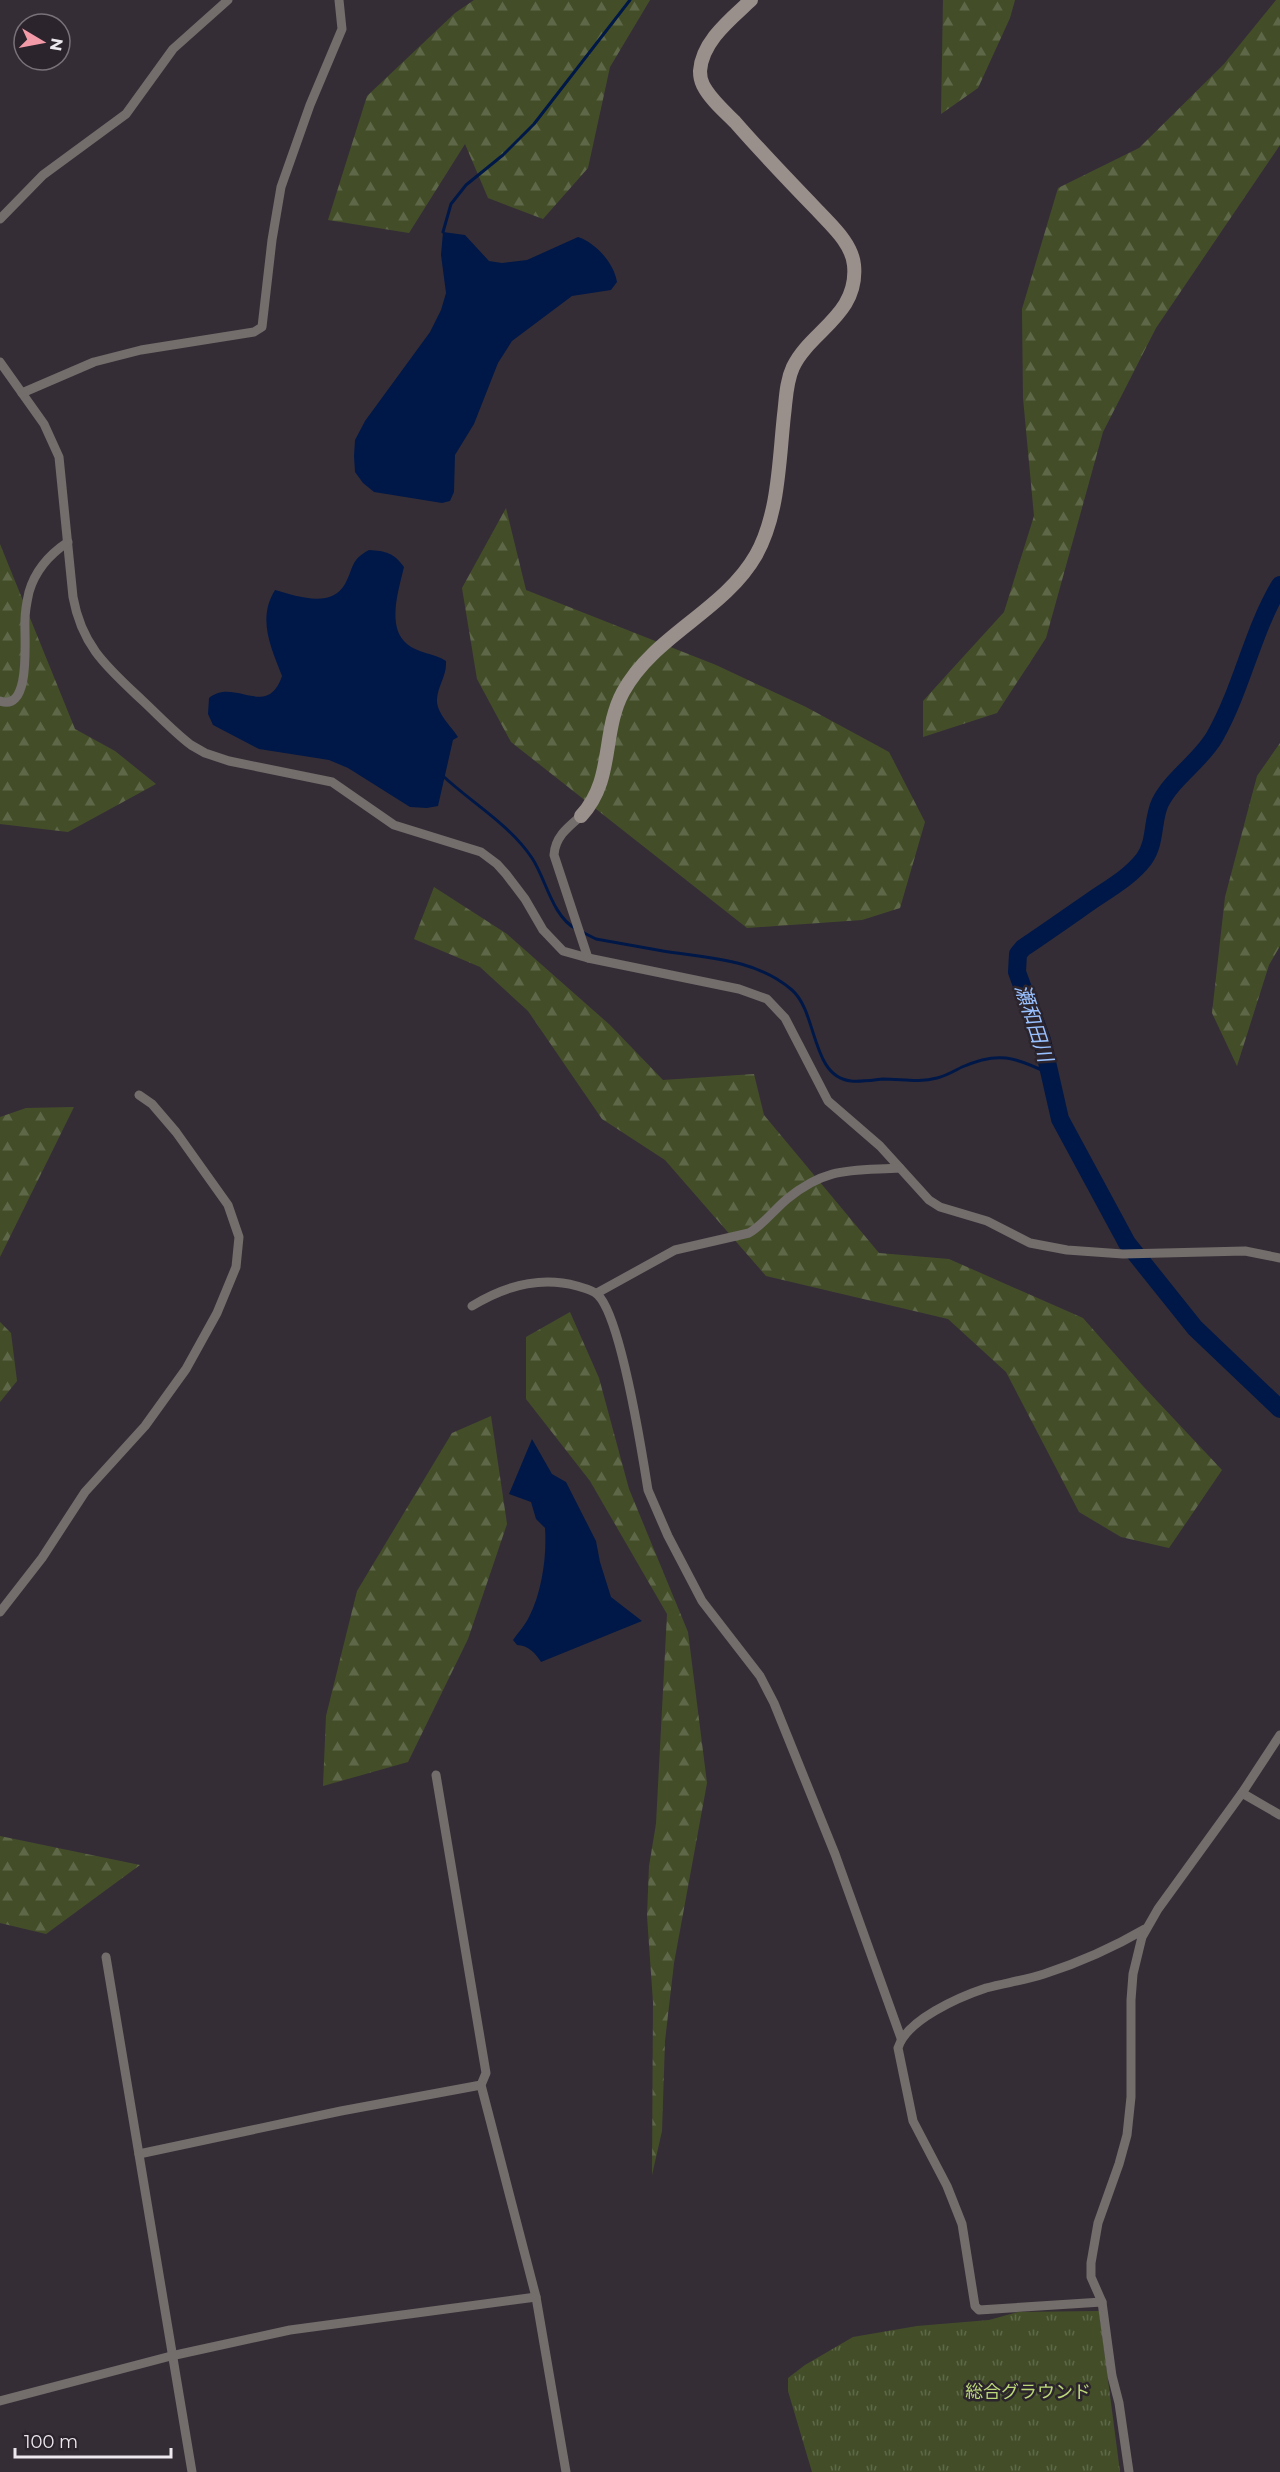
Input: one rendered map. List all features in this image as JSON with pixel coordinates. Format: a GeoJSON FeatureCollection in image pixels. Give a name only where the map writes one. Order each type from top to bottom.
{"type":"FeatureCollection","features":[{"type":"Feature","properties":{"kind":"street"},"geometry":{"type":"LineString","coordinates":[[0,219],[44,175],[126,114],[167,56],[228,0]]}},
{"type":"Feature","properties":{"kind":"street"},"geometry":{"type":"LineString","coordinates":[[22,393],[94,362],[141,350],[254,332],[262,327],[281,188],[310,105],[342,28],[339,0]]}},
{"type":"Feature","properties":{"kind":"street"},"geometry":{"type":"LineString","coordinates":[[588,958],[554,855],[556,844],[563,832],[581,816],[599,789],[611,722],[629,682],[650,657],[732,585],[750,565],[761,545],[766,533],[775,488],[791,371],[800,355],[839,315],[848,296],[854,274],[851,252],[838,232],[756,146],[703,85],[700,69],[711,42],[722,27],[751,0]]}},
{"type":"Feature","properties":{"kind":"street"},"geometry":{"type":"LineString","coordinates":[[0,362],[47,429],[59,457],[75,608],[80,628],[89,644],[109,669],[191,745],[229,761],[332,782],[394,825],[481,852],[506,874],[557,947],[571,954],[739,989],[767,999],[785,1018],[828,1101],[880,1146],[929,1200],[940,1207],[987,1221],[1039,1245],[1108,1254],[1221,1250],[1255,1252],[1280,1258]]}},
{"type":"Feature","properties":{"kind":"street"},"geometry":{"type":"LineString","coordinates":[[0,701],[8,704],[13,702],[21,688],[25,669],[25,619],[33,583],[53,552],[68,542]]}},
{"type":"Feature","properties":{"kind":"street"},"geometry":{"type":"LineString","coordinates":[[0,1612],[42,1557],[85,1492],[145,1426],[186,1369],[217,1313],[236,1267],[239,1237],[228,1206],[176,1132],[152,1104],[139,1095]]}},
{"type":"Feature","properties":{"kind":"street"},"geometry":{"type":"LineString","coordinates":[[597,1293],[675,1250],[749,1233],[758,1228],[800,1189],[826,1174],[838,1171],[900,1168]]}},
{"type":"Feature","properties":{"kind":"street"},"geometry":{"type":"LineString","coordinates":[[472,1306],[491,1294],[543,1282],[570,1284],[597,1293],[609,1314],[616,1335],[648,1490],[655,1509],[702,1601],[760,1676],[774,1703],[835,1854],[901,2038],[898,2053],[909,2108],[920,2137],[947,2186],[958,2212],[966,2241],[975,2306],[979,2310],[1102,2302]]}},
{"type":"Feature","properties":{"kind":"street"},"geometry":{"type":"LineString","coordinates":[[1129,2472],[1102,2302],[1091,2277],[1098,2223],[1127,2134],[1131,2097],[1133,1974],[1145,1929],[1174,1884],[1242,1793],[1280,1735]]}},
{"type":"Feature","properties":{"kind":"street"},"geometry":{"type":"LineString","coordinates":[[436,1775],[486,2073],[481,2085],[536,2297],[566,2472]]}},
{"type":"Feature","properties":{"kind":"street"},"geometry":{"type":"LineString","coordinates":[[1242,1793],[1280,1815]]}},
{"type":"Feature","properties":{"kind":"street"},"geometry":{"type":"LineString","coordinates":[[901,2038],[916,2022],[973,1994],[1054,1971],[1145,1929]]}},
{"type":"Feature","properties":{"kind":"street"},"geometry":{"type":"LineString","coordinates":[[106,1957],[192,2472]]}},
{"type":"Feature","properties":{"kind":"street"},"geometry":{"type":"LineString","coordinates":[[139,2154],[341,2110],[481,2085]]}},
{"type":"Feature","properties":{"kind":"street"},"geometry":{"type":"LineString","coordinates":[[0,2401],[171,2356],[290,2330],[536,2297]]}},
{"type":"Feature","properties":{"kind":"green space"},"geometry":{"type":"Polygon","coordinates":[[[474,0],[650,0],[610,67],[588,168],[543,219],[488,198],[465,144],[409,233],[328,220],[367,96],[455,13],[474,0]]]}},
{"type":"Feature","properties":{"kind":"green space"},"geometry":{"type":"Polygon","coordinates":[[[943,0],[1015,0],[1010,18],[978,88],[941,114],[943,0]]]}},
{"type":"Feature","properties":{"kind":"green space"},"geometry":{"type":"Polygon","coordinates":[[[1276,0],[1280,0],[1280,145],[1156,328],[1103,432],[1046,638],[997,713],[923,737],[923,701],[1004,612],[1034,516],[1023,398],[1022,309],[1058,188],[1139,148],[1224,64],[1276,0]]]}},
{"type":"Feature","properties":{"kind":"green space"},"geometry":{"type":"Polygon","coordinates":[[[506,508],[526,590],[716,665],[806,707],[889,752],[925,822],[900,908],[862,920],[747,928],[511,742],[477,679],[462,588],[506,508]]]}},
{"type":"Feature","properties":{"kind":"green space"},"geometry":{"type":"Polygon","coordinates":[[[0,544],[75,729],[115,751],[156,784],[68,832],[0,824],[0,544]]]}},
{"type":"Feature","properties":{"kind":"green space"},"geometry":{"type":"Polygon","coordinates":[[[1280,743],[1280,946],[1269,965],[1237,1066],[1212,1013],[1225,897],[1257,776],[1280,743]]]}},
{"type":"Feature","properties":{"kind":"green space"},"geometry":{"type":"Polygon","coordinates":[[[434,887],[507,934],[610,1025],[663,1080],[754,1074],[764,1115],[879,1253],[949,1259],[1083,1318],[1222,1470],[1169,1548],[1121,1537],[1079,1512],[1006,1372],[948,1319],[766,1276],[665,1160],[602,1119],[528,1011],[480,967],[414,939],[434,887]]]}},
{"type":"Feature","properties":{"kind":"green space"},"geometry":{"type":"Polygon","coordinates":[[[74,1107],[0,1257],[0,1117],[26,1108],[74,1107]]]}},
{"type":"Feature","properties":{"kind":"green space"},"geometry":{"type":"Polygon","coordinates":[[[570,1312],[599,1378],[629,1489],[688,1632],[707,1783],[674,1963],[665,2041],[662,2131],[652,2175],[653,2002],[647,1916],[649,1866],[656,1824],[667,1614],[590,1481],[526,1399],[526,1337],[570,1312]]]}},
{"type":"Feature","properties":{"kind":"green space"},"geometry":{"type":"Polygon","coordinates":[[[0,1322],[11,1333],[17,1381],[0,1402],[0,1322]]]}},
{"type":"Feature","properties":{"kind":"green space"},"geometry":{"type":"Polygon","coordinates":[[[491,1416],[507,1524],[468,1639],[408,1762],[323,1786],[326,1716],[357,1591],[452,1433],[491,1416]]]}},
{"type":"Feature","properties":{"kind":"green space"},"geometry":{"type":"Polygon","coordinates":[[[0,1836],[140,1865],[46,1934],[0,1923],[0,1836]]]}},
{"type":"Feature","properties":{"kind":"green space","name":"総合グラウンド"},"geometry":{"type":"Polygon","coordinates":[[[1099,2311],[1120,2472],[812,2472],[788,2391],[788,2378],[805,2365],[853,2337],[917,2326],[989,2320],[1018,2312],[1099,2311]]]}},
{"type":"Feature","properties":{"kind":"water"},"geometry":{"type":"Polygon","coordinates":[[[443,232],[465,235],[489,261],[502,263],[527,260],[578,237],[591,244],[603,255],[612,268],[617,282],[611,290],[572,296],[512,341],[498,363],[474,424],[455,455],[454,492],[450,501],[442,503],[374,492],[355,472],[354,456],[355,440],[365,421],[430,332],[441,310],[446,293],[441,255],[443,232]]]}},
{"type":"Feature","properties":{"kind":"water"},"geometry":{"type":"Polygon","coordinates":[[[369,550],[389,554],[404,567],[396,607],[397,628],[401,637],[411,647],[446,661],[437,704],[441,714],[458,737],[453,740],[438,806],[410,807],[348,768],[329,760],[259,749],[213,725],[208,714],[209,698],[219,693],[229,692],[259,697],[268,695],[276,689],[282,676],[270,644],[266,622],[270,601],[275,590],[313,599],[331,596],[339,592],[345,584],[358,557],[369,550]]]}},
{"type":"Feature","properties":{"kind":"water"},"geometry":{"type":"Polygon","coordinates":[[[532,1439],[552,1474],[566,1482],[596,1541],[611,1597],[642,1621],[541,1662],[531,1650],[517,1645],[513,1640],[526,1623],[534,1607],[544,1561],[545,1528],[536,1519],[531,1502],[509,1494],[532,1439]]]}},
{"type":"Feature","properties":{"kind":"waterway"},"geometry":{"type":"LineString","coordinates":[[443,232],[451,204],[466,185],[503,155],[534,124],[630,0]]}},
{"type":"Feature","properties":{"kind":"waterway","name":"瀬和田川"},"geometry":{"type":"LineString","coordinates":[[1280,585],[1270,603],[1233,699],[1215,736],[1172,785],[1160,803],[1152,839],[1144,859],[1121,881],[1023,948],[1018,954],[1017,972],[1042,1040],[1060,1119],[1127,1243],[1195,1328],[1280,1409]]}},
{"type":"Feature","properties":{"kind":"waterway"},"geometry":{"type":"LineString","coordinates":[[443,776],[501,824],[523,846],[537,867],[555,906],[568,923],[576,929]]}},
{"type":"Feature","properties":{"kind":"waterway"},"geometry":{"type":"LineString","coordinates":[[582,932],[596,939],[731,962],[763,972],[778,980],[792,990],[800,1000],[807,1013],[816,1043],[829,1068],[838,1077],[851,1081],[930,1079],[944,1076],[975,1062],[996,1058],[1016,1060],[1048,1073]]}}]}
